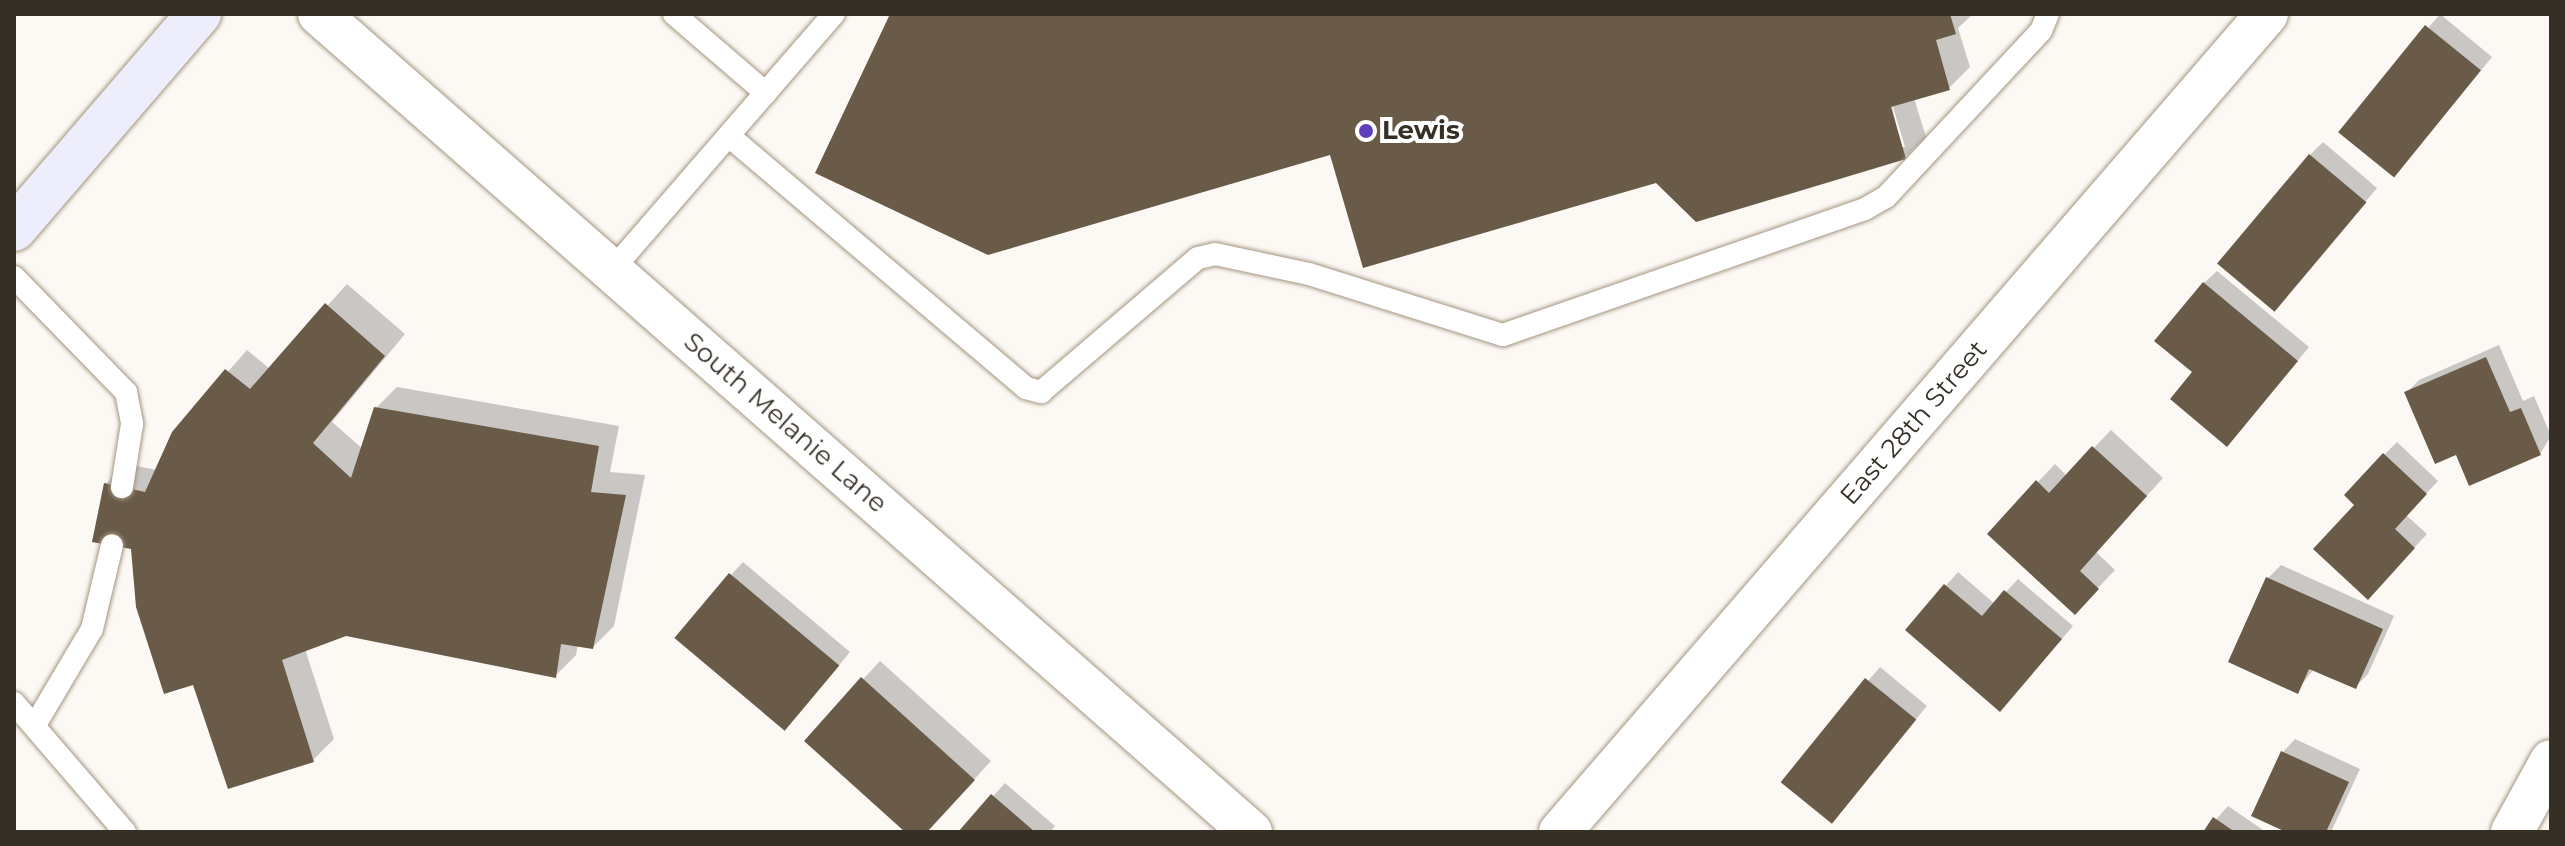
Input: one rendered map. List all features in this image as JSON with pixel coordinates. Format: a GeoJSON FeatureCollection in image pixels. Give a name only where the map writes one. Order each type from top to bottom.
{"type":"FeatureCollection","features":[{"type":"Feature","properties":{"kind":"main road"},"geometry":{"type":"LineString","coordinates":[[14,229],[199,14]]}},
{"type":"Feature","properties":{"kind":"street","name":"South Melanie Lane"},"geometry":{"type":"LineString","coordinates":[[319,14],[1251,832]]}},
{"type":"Feature","properties":{"kind":"street","name":"East 28th Street"},"geometry":{"type":"LineString","coordinates":[[1560,832],[2267,14]]}},
{"type":"Feature","properties":{"kind":"street"},"geometry":{"type":"LineString","coordinates":[[2512,832],[2551,761]]}},
{"type":"Feature","properties":{"kind":"lane"},"geometry":{"type":"LineString","coordinates":[[674,14],[766,93]]}},
{"type":"Feature","properties":{"kind":"lane"},"geometry":{"type":"LineString","coordinates":[[612,270],[834,14]]}},
{"type":"Feature","properties":{"kind":"lane"},"geometry":{"type":"LineString","coordinates":[[729,136],[1026,388],[1041,392],[1198,258],[1215,254],[1309,274],[1503,335],[1865,209],[1886,197],[2041,31],[2048,14]]}},
{"type":"Feature","properties":{"kind":"lane"},"geometry":{"type":"LineString","coordinates":[[14,277],[126,392],[132,424],[122,487]]}},
{"type":"Feature","properties":{"kind":"lane"},"geometry":{"type":"LineString","coordinates":[[35,725],[92,629],[112,545]]}},
{"type":"Feature","properties":{"kind":"lane"},"geometry":{"type":"LineString","coordinates":[[14,703],[125,832]]}},
{"type":"Feature","properties":{"kind":"building","name":"Lewis"},"geometry":{"type":"Polygon","coordinates":[[[890,14],[1950,14],[1956,34],[1936,40],[1950,90],[1891,107],[1906,159],[1696,222],[1656,183],[1363,268],[1330,155],[988,255],[815,173],[890,14]]]}},
{"type":"Feature","properties":{"kind":"building"},"geometry":{"type":"Polygon","coordinates":[[[2425,25],[2481,70],[2394,178],[2338,132],[2425,25]]]}},
{"type":"Feature","properties":{"kind":"building"},"geometry":{"type":"Polygon","coordinates":[[[2309,154],[2366,202],[2275,312],[2217,264],[2309,154]]]}},
{"type":"Feature","properties":{"kind":"building"},"geometry":{"type":"Polygon","coordinates":[[[2203,282],[2298,361],[2227,447],[2170,399],[2192,372],[2154,341],[2203,282]]]}},
{"type":"Feature","properties":{"kind":"building"},"geometry":{"type":"Polygon","coordinates":[[[325,303],[385,356],[313,443],[351,478],[374,407],[599,446],[591,492],[626,495],[593,649],[561,644],[556,678],[346,636],[282,660],[314,762],[228,789],[193,685],[164,694],[136,607],[131,549],[92,542],[104,483],[145,492],[172,432],[225,369],[250,389],[325,303]]]}},
{"type":"Feature","properties":{"kind":"building"},"geometry":{"type":"Polygon","coordinates":[[[2486,357],[2510,412],[2521,408],[2541,455],[2469,486],[2456,455],[2435,464],[2404,392],[2486,357]]]}},
{"type":"Feature","properties":{"kind":"building"},"geometry":{"type":"Polygon","coordinates":[[[2092,446],[2147,496],[2080,571],[2099,589],[2075,615],[1987,534],[2036,480],[2049,493],[2092,446]]]}},
{"type":"Feature","properties":{"kind":"building"},"geometry":{"type":"Polygon","coordinates":[[[2383,453],[2427,494],[2395,529],[2415,548],[2368,600],[2313,549],[2354,505],[2344,495],[2383,453]]]}},
{"type":"Feature","properties":{"kind":"building"},"geometry":{"type":"Polygon","coordinates":[[[729,573],[839,666],[785,731],[674,638],[729,573]]]}},
{"type":"Feature","properties":{"kind":"building"},"geometry":{"type":"Polygon","coordinates":[[[2266,577],[2383,629],[2356,689],[2309,669],[2298,694],[2228,662],[2266,577]]]}},
{"type":"Feature","properties":{"kind":"building"},"geometry":{"type":"Polygon","coordinates":[[[1944,584],[1982,616],[2004,590],[2062,639],[2000,712],[1905,630],[1944,584]]]}},
{"type":"Feature","properties":{"kind":"building"},"geometry":{"type":"Polygon","coordinates":[[[861,677],[975,780],[927,832],[905,832],[804,741],[861,677]]]}},
{"type":"Feature","properties":{"kind":"building"},"geometry":{"type":"Polygon","coordinates":[[[1865,678],[1916,720],[1832,824],[1781,782],[1865,678]]]}},
{"type":"Feature","properties":{"kind":"building"},"geometry":{"type":"Polygon","coordinates":[[[2281,751],[2349,782],[2326,832],[2286,832],[2251,816],[2281,751]]]}},
{"type":"Feature","properties":{"kind":"building"},"geometry":{"type":"Polygon","coordinates":[[[991,794],[1035,832],[958,832],[991,794]]]}},
{"type":"Feature","properties":{"kind":"building"},"geometry":{"type":"Polygon","coordinates":[[[2213,817],[2235,832],[2203,832],[2213,817]]]}},
{"type":"Feature","properties":{"kind":"place","name":"Lewis"},"geometry":{"type":"Point","coordinates":[1366,131]}}]}
